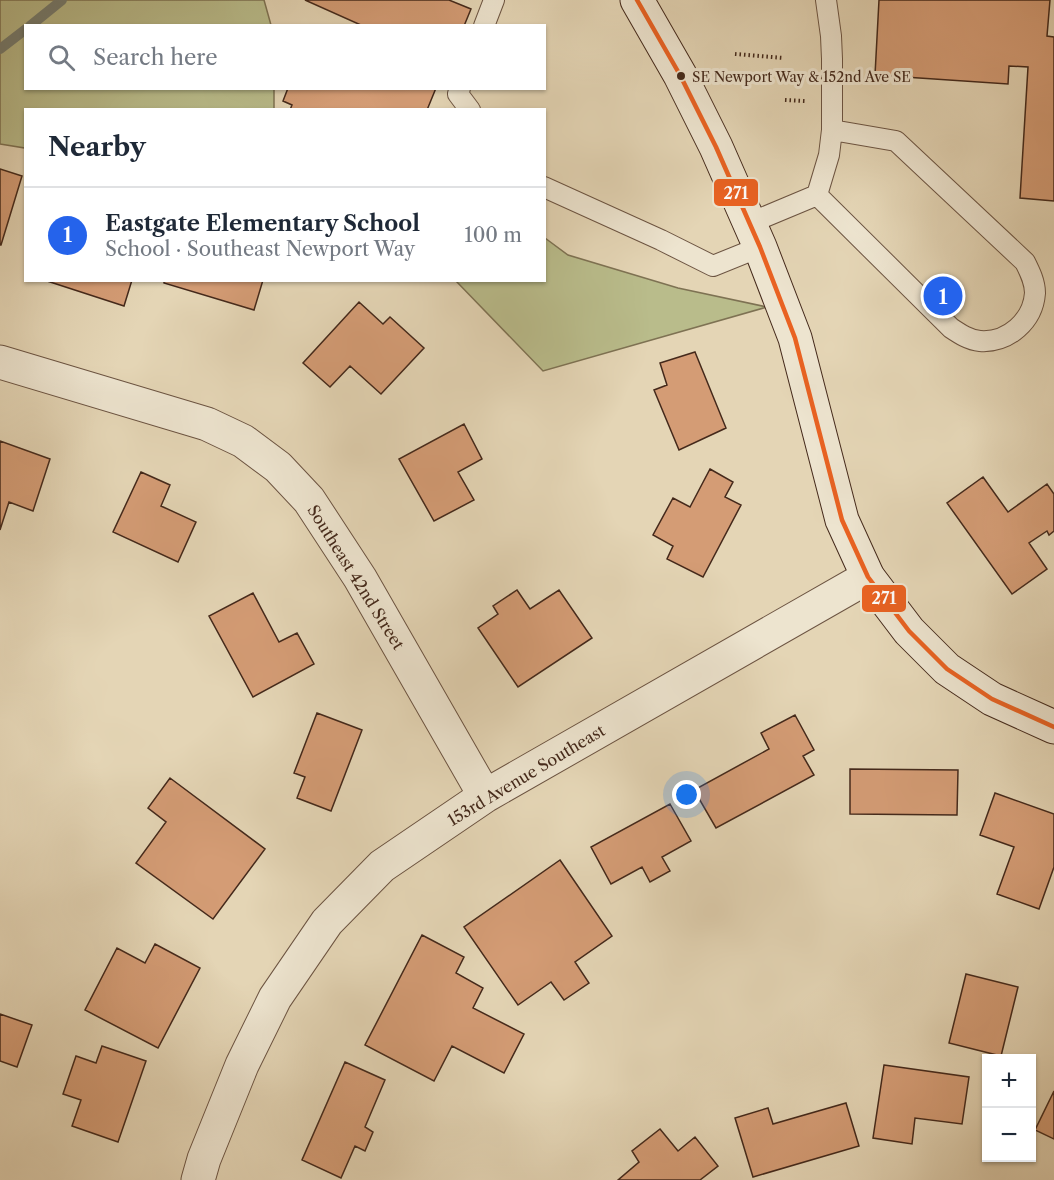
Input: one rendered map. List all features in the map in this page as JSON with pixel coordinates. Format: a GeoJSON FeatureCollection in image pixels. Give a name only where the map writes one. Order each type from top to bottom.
{"type":"FeatureCollection","features":[{"type":"Feature","properties":{"kind":"street"},"geometry":{"type":"LineString","coordinates":[[637,0],[680,75],[716,147],[755,235],[795,338],[842,520],[868,577],[909,631],[947,669],[992,699],[1054,727]]}},
{"type":"Feature","properties":{"kind":"street","name":"Southeast 42nd Street"},"geometry":{"type":"LineString","coordinates":[[0,362],[207,424],[243,441],[278,467],[309,500],[360,578],[485,796]]}},
{"type":"Feature","properties":{"kind":"street","name":"153rd Avenue Southeast"},"geometry":{"type":"LineString","coordinates":[[198,1180],[204,1159],[242,1065],[275,998],[327,922],[382,866],[485,796],[868,577]]}},
{"type":"Feature","properties":{"kind":"lane"},"geometry":{"type":"LineString","coordinates":[[485,24],[494,0]]}},
{"type":"Feature","properties":{"kind":"lane"},"geometry":{"type":"LineString","coordinates":[[546,188],[713,266],[755,235],[817,195],[829,155],[832,130],[831,48],[826,0]]}},
{"type":"Feature","properties":{"kind":"lane"},"geometry":{"type":"LineString","coordinates":[[459,90],[458,94],[468,108]]}},
{"type":"Feature","properties":{"kind":"lane"},"geometry":{"type":"LineString","coordinates":[[817,195],[951,328],[964,337],[980,341],[996,340],[1011,333],[1024,322],[1032,309],[1035,293],[1032,276],[1025,262],[897,141],[832,130]]}},
{"type":"Feature","properties":{"kind":"path"},"geometry":{"type":"LineString","coordinates":[[735,54],[784,58]]}},
{"type":"Feature","properties":{"kind":"path"},"geometry":{"type":"LineString","coordinates":[[785,100],[813,102]]}},
{"type":"Feature","properties":{"kind":"green space"},"geometry":{"type":"Polygon","coordinates":[[[0,0],[264,0],[271,24],[24,24],[24,90],[274,90],[274,108],[24,108],[24,148],[0,144],[0,0]]]}},
{"type":"Feature","properties":{"kind":"green space"},"geometry":{"type":"Polygon","coordinates":[[[546,239],[568,255],[678,288],[767,307],[543,371],[457,282],[546,282],[546,239]]]}},
{"type":"Feature","properties":{"kind":"building"},"geometry":{"type":"Polygon","coordinates":[[[305,0],[449,0],[471,9],[465,24],[359,24],[305,0]]]}},
{"type":"Feature","properties":{"kind":"building"},"geometry":{"type":"Polygon","coordinates":[[[879,0],[1050,0],[1047,36],[1054,37],[1054,201],[1020,198],[1028,67],[1009,66],[1008,84],[875,75],[879,0]]]}},
{"type":"Feature","properties":{"kind":"building"},"geometry":{"type":"Polygon","coordinates":[[[287,90],[435,90],[428,108],[291,108],[292,105],[283,101],[287,90]]]}},
{"type":"Feature","properties":{"kind":"building"},"geometry":{"type":"Polygon","coordinates":[[[0,169],[22,176],[1,245],[0,245],[0,169]]]}},
{"type":"Feature","properties":{"kind":"building"},"geometry":{"type":"Polygon","coordinates":[[[50,282],[131,282],[124,306],[50,282]]]}},
{"type":"Feature","properties":{"kind":"building"},"geometry":{"type":"Polygon","coordinates":[[[164,282],[262,282],[254,310],[164,282]]]}},
{"type":"Feature","properties":{"kind":"building"},"geometry":{"type":"Polygon","coordinates":[[[359,302],[383,324],[390,317],[424,348],[381,394],[350,366],[330,387],[303,363],[359,302]]]}},
{"type":"Feature","properties":{"kind":"building"},"geometry":{"type":"Polygon","coordinates":[[[695,352],[726,428],[679,450],[654,390],[667,385],[660,363],[695,352]]]}},
{"type":"Feature","properties":{"kind":"building"},"geometry":{"type":"Polygon","coordinates":[[[464,424],[482,459],[458,472],[474,500],[434,521],[399,459],[464,424]]]}},
{"type":"Feature","properties":{"kind":"building"},"geometry":{"type":"Polygon","coordinates":[[[0,441],[50,459],[33,511],[9,502],[0,530],[0,441]]]}},
{"type":"Feature","properties":{"kind":"building"},"geometry":{"type":"Polygon","coordinates":[[[710,469],[733,482],[725,497],[741,505],[703,577],[667,559],[673,546],[653,535],[673,498],[690,507],[710,469]]]}},
{"type":"Feature","properties":{"kind":"building"},"geometry":{"type":"Polygon","coordinates":[[[141,472],[170,485],[161,506],[196,522],[178,562],[113,532],[141,472]]]}},
{"type":"Feature","properties":{"kind":"building"},"geometry":{"type":"Polygon","coordinates":[[[983,477],[1008,512],[1047,484],[1054,494],[1054,531],[1049,535],[1047,531],[1029,543],[1047,569],[1012,594],[947,503],[983,477]]]}},
{"type":"Feature","properties":{"kind":"building"},"geometry":{"type":"Polygon","coordinates":[[[517,590],[530,609],[559,590],[592,638],[518,687],[478,628],[498,614],[493,606],[517,590]]]}},
{"type":"Feature","properties":{"kind":"building"},"geometry":{"type":"Polygon","coordinates":[[[253,593],[279,642],[297,633],[314,664],[253,697],[209,616],[253,593]]]}},
{"type":"Feature","properties":{"kind":"building"},"geometry":{"type":"Polygon","coordinates":[[[317,713],[362,730],[331,811],[297,798],[305,777],[294,773],[317,713]]]}},
{"type":"Feature","properties":{"kind":"building"},"geometry":{"type":"Polygon","coordinates":[[[795,715],[814,750],[803,756],[814,775],[716,828],[694,790],[769,749],[761,733],[795,715]]]}},
{"type":"Feature","properties":{"kind":"building"},"geometry":{"type":"Polygon","coordinates":[[[850,769],[958,770],[957,815],[850,814],[850,769]]]}},
{"type":"Feature","properties":{"kind":"building"},"geometry":{"type":"Polygon","coordinates":[[[170,778],[265,849],[213,919],[136,863],[166,822],[148,808],[170,778]]]}},
{"type":"Feature","properties":{"kind":"building"},"geometry":{"type":"Polygon","coordinates":[[[995,793],[1054,814],[1054,867],[1039,909],[997,894],[1014,847],[980,835],[995,793]]]}},
{"type":"Feature","properties":{"kind":"building"},"geometry":{"type":"Polygon","coordinates":[[[670,804],[691,841],[662,857],[670,871],[650,882],[642,867],[611,884],[591,847],[670,804]]]}},
{"type":"Feature","properties":{"kind":"building"},"geometry":{"type":"Polygon","coordinates":[[[560,860],[612,936],[575,962],[589,983],[564,1000],[551,982],[518,1005],[464,927],[560,860]]]}},
{"type":"Feature","properties":{"kind":"building"},"geometry":{"type":"Polygon","coordinates":[[[422,935],[464,957],[456,973],[483,988],[473,1008],[524,1034],[504,1073],[452,1046],[434,1081],[365,1045],[422,935]]]}},
{"type":"Feature","properties":{"kind":"building"},"geometry":{"type":"Polygon","coordinates":[[[155,944],[200,968],[158,1048],[85,1010],[117,948],[145,963],[155,944]]]}},
{"type":"Feature","properties":{"kind":"building"},"geometry":{"type":"Polygon","coordinates":[[[966,974],[1018,987],[1001,1054],[949,1043],[966,974]]]}},
{"type":"Feature","properties":{"kind":"building"},"geometry":{"type":"Polygon","coordinates":[[[0,1014],[32,1025],[17,1067],[0,1061],[0,1014]]]}},
{"type":"Feature","properties":{"kind":"building"},"geometry":{"type":"Polygon","coordinates":[[[102,1046],[146,1061],[118,1142],[72,1126],[81,1100],[63,1094],[76,1056],[96,1063],[102,1046]]]}},
{"type":"Feature","properties":{"kind":"building"},"geometry":{"type":"Polygon","coordinates":[[[345,1062],[385,1080],[365,1127],[373,1132],[365,1151],[355,1146],[341,1178],[302,1160],[345,1062]]]}},
{"type":"Feature","properties":{"kind":"building"},"geometry":{"type":"Polygon","coordinates":[[[884,1065],[969,1077],[962,1124],[915,1118],[912,1144],[873,1138],[884,1065]]]}},
{"type":"Feature","properties":{"kind":"building"},"geometry":{"type":"Polygon","coordinates":[[[1054,1091],[1054,1139],[1036,1130],[1054,1091]]]}},
{"type":"Feature","properties":{"kind":"building"},"geometry":{"type":"Polygon","coordinates":[[[846,1103],[859,1146],[753,1177],[735,1118],[768,1108],[773,1124],[846,1103]]]}},
{"type":"Feature","properties":{"kind":"building"},"geometry":{"type":"Polygon","coordinates":[[[660,1129],[678,1151],[695,1137],[718,1166],[700,1180],[618,1180],[639,1162],[632,1151],[660,1129]]]}},
{"type":"Feature","properties":{"kind":"waterway"},"geometry":{"type":"LineString","coordinates":[[32,24],[62,0]]}},
{"type":"Feature","properties":{"kind":"waterway"},"geometry":{"type":"LineString","coordinates":[[0,49],[24,31]]}},
{"type":"Feature","properties":{"kind":"transit line","name":"271"},"geometry":{"type":"LineString","coordinates":[[637,0],[680,75],[716,147],[760,247],[795,338],[842,520],[868,577],[909,631],[947,669],[992,699],[1054,727]]}},
{"type":"Feature","properties":{"kind":"place","name":"SE Newport Way & 152nd Ave SE"},"geometry":{"type":"Point","coordinates":[681,76]}},
{"type":"Feature","properties":{"kind":"place","name":"Eastgate Elementary School"},"geometry":{"type":"Point","coordinates":[943,296]}}]}
